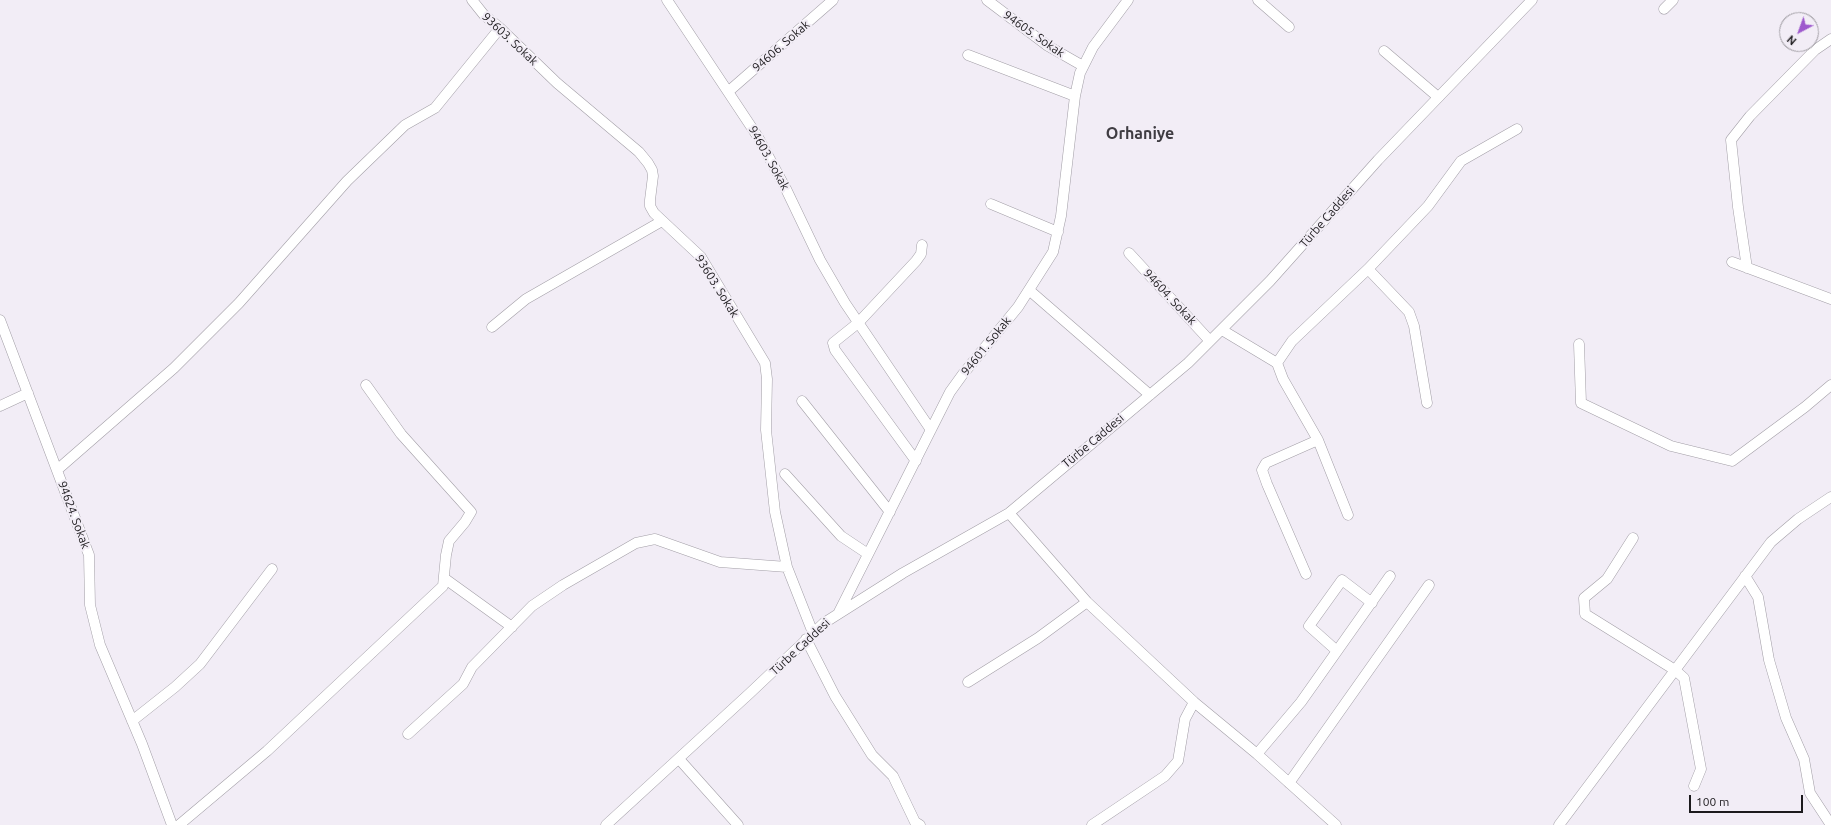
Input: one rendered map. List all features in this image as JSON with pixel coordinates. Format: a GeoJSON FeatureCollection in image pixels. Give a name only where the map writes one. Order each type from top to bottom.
{"type":"FeatureCollection","features":[{"type":"Feature","properties":{"kind":"street","name":"93603. Sokak"},"geometry":{"type":"LineString","coordinates":[[472,0],[484,15],[500,28],[557,83],[644,158],[652,170],[650,206],[654,213],[701,257],[765,363],[767,379],[766,430],[772,497],[787,567],[809,636],[835,696],[872,755],[893,776],[915,822],[920,825]]}},
{"type":"Feature","properties":{"kind":"street","name":"94603. Sokak"},"geometry":{"type":"LineString","coordinates":[[667,0],[729,91],[762,143],[820,260],[858,323],[931,430]]}},
{"type":"Feature","properties":{"kind":"street","name":"94606. Sokak"},"geometry":{"type":"LineString","coordinates":[[729,91],[833,0]]}},
{"type":"Feature","properties":{"kind":"street","name":"94605. Sokak"},"geometry":{"type":"LineString","coordinates":[[987,0],[1048,46],[1083,66]]}},
{"type":"Feature","properties":{"kind":"street","name":"94601. Sokak"},"geometry":{"type":"LineString","coordinates":[[839,612],[956,383],[1005,323],[1029,290],[1052,252],[1058,232],[1075,96],[1083,66],[1093,47],[1128,0]]}},
{"type":"Feature","properties":{"kind":"street"},"geometry":{"type":"LineString","coordinates":[[1258,0],[1289,27]]}},
{"type":"Feature","properties":{"kind":"street","name":"Türbe Caddesi"},"geometry":{"type":"LineString","coordinates":[[606,825],[750,693],[809,636],[839,612],[903,573],[1009,513],[1188,363],[1270,281],[1350,191],[1532,0]]}},
{"type":"Feature","properties":{"kind":"street"},"geometry":{"type":"LineString","coordinates":[[1664,9],[1673,0]]}},
{"type":"Feature","properties":{"kind":"street"},"geometry":{"type":"LineString","coordinates":[[57,470],[118,418],[190,352],[239,303],[347,181],[405,125],[436,108],[500,28]]}},
{"type":"Feature","properties":{"kind":"street"},"geometry":{"type":"LineString","coordinates":[[1747,268],[1738,207],[1731,140],[1750,116],[1815,50],[1831,39]]}},
{"type":"Feature","properties":{"kind":"street"},"geometry":{"type":"LineString","coordinates":[[1384,51],[1438,97]]}},
{"type":"Feature","properties":{"kind":"street"},"geometry":{"type":"LineString","coordinates":[[968,55],[1075,96]]}},
{"type":"Feature","properties":{"kind":"street"},"geometry":{"type":"LineString","coordinates":[[1277,363],[1292,341],[1368,269],[1428,206],[1461,161],[1517,129]]}},
{"type":"Feature","properties":{"kind":"street"},"geometry":{"type":"LineString","coordinates":[[991,204],[1058,232]]}},
{"type":"Feature","properties":{"kind":"street"},"geometry":{"type":"LineString","coordinates":[[492,327],[526,298],[662,221]]}},
{"type":"Feature","properties":{"kind":"street"},"geometry":{"type":"LineString","coordinates":[[916,461],[833,346],[835,340],[858,323],[919,258],[922,246]]}},
{"type":"Feature","properties":{"kind":"street","name":"94604. Sokak"},"geometry":{"type":"LineString","coordinates":[[1129,253],[1210,341]]}},
{"type":"Feature","properties":{"kind":"street"},"geometry":{"type":"LineString","coordinates":[[1732,262],[1831,299]]}},
{"type":"Feature","properties":{"kind":"street"},"geometry":{"type":"LineString","coordinates":[[1368,269],[1409,312],[1414,326],[1427,403]]}},
{"type":"Feature","properties":{"kind":"street"},"geometry":{"type":"LineString","coordinates":[[1029,290],[1150,394]]}},
{"type":"Feature","properties":{"kind":"street","name":"94624. Sokak"},"geometry":{"type":"LineString","coordinates":[[0,320],[89,555],[90,605],[100,645],[132,721],[172,825]]}},
{"type":"Feature","properties":{"kind":"street"},"geometry":{"type":"LineString","coordinates":[[1222,330],[1277,363],[1283,379],[1318,440],[1348,515]]}},
{"type":"Feature","properties":{"kind":"street"},"geometry":{"type":"LineString","coordinates":[[1579,344],[1581,403],[1671,446],[1732,461],[1805,407],[1831,385]]}},
{"type":"Feature","properties":{"kind":"street"},"geometry":{"type":"LineString","coordinates":[[179,825],[267,751],[444,586],[449,541],[465,522],[471,512],[401,434],[366,385]]}},
{"type":"Feature","properties":{"kind":"street"},"geometry":{"type":"LineString","coordinates":[[0,406],[28,393]]}},
{"type":"Feature","properties":{"kind":"street"},"geometry":{"type":"LineString","coordinates":[[802,401],[890,512]]}},
{"type":"Feature","properties":{"kind":"street"},"geometry":{"type":"LineString","coordinates":[[1306,574],[1262,470],[1266,464],[1318,440]]}},
{"type":"Feature","properties":{"kind":"street"},"geometry":{"type":"LineString","coordinates":[[785,474],[841,536],[868,554]]}},
{"type":"Feature","properties":{"kind":"street"},"geometry":{"type":"LineString","coordinates":[[1559,825],[1771,542],[1798,519],[1831,497]]}},
{"type":"Feature","properties":{"kind":"street"},"geometry":{"type":"LineString","coordinates":[[1009,513],[1087,602],[1194,702],[1257,754],[1336,825]]}},
{"type":"Feature","properties":{"kind":"street"},"geometry":{"type":"LineString","coordinates":[[1633,538],[1607,579],[1584,598],[1585,614],[1675,670],[1684,678],[1701,769],[1694,786]]}},
{"type":"Feature","properties":{"kind":"street"},"geometry":{"type":"LineString","coordinates":[[408,734],[463,684],[472,667],[532,606],[563,585],[636,543],[655,539],[720,562],[787,567]]}},
{"type":"Feature","properties":{"kind":"street"},"geometry":{"type":"LineString","coordinates":[[132,721],[175,687],[200,664],[272,569]]}},
{"type":"Feature","properties":{"kind":"street"},"geometry":{"type":"LineString","coordinates":[[1257,754],[1301,702],[1390,576]]}},
{"type":"Feature","properties":{"kind":"street"},"geometry":{"type":"LineString","coordinates":[[1745,576],[1758,597],[1769,660],[1786,718],[1804,759],[1810,793],[1831,825]]}},
{"type":"Feature","properties":{"kind":"street"},"geometry":{"type":"LineString","coordinates":[[444,578],[512,627]]}},
{"type":"Feature","properties":{"kind":"street"},"geometry":{"type":"LineString","coordinates":[[1337,652],[1309,626],[1342,580],[1372,602]]}},
{"type":"Feature","properties":{"kind":"street"},"geometry":{"type":"LineString","coordinates":[[1289,783],[1429,585]]}},
{"type":"Feature","properties":{"kind":"street"},"geometry":{"type":"LineString","coordinates":[[968,682],[1038,638],[1087,602]]}},
{"type":"Feature","properties":{"kind":"street"},"geometry":{"type":"LineString","coordinates":[[1092,825],[1164,776],[1178,761],[1185,719],[1194,702]]}},
{"type":"Feature","properties":{"kind":"street"},"geometry":{"type":"LineString","coordinates":[[679,759],[738,825]]}},
{"type":"Feature","properties":{"kind":"district","name":"Orhaniye"},"geometry":{"type":"Point","coordinates":[1140,134]}}]}
